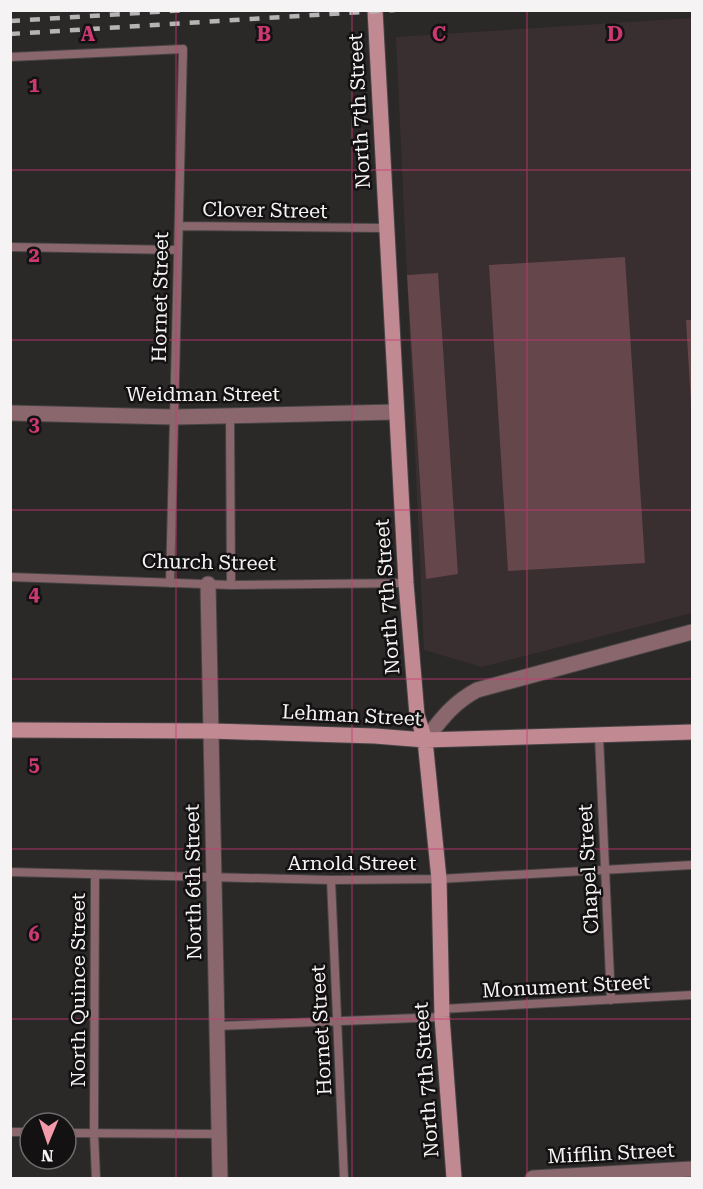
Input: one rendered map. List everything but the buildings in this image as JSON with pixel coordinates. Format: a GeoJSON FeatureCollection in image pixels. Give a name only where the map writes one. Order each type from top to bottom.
{"type":"FeatureCollection","features":[{"type":"Feature","properties":{"kind":"street","name":"North 7th Street"},"geometry":{"type":"LineString","coordinates":[[375,10],[406,583],[417,715],[425,740],[439,879],[442,1013],[454,1179]]}},
{"type":"Feature","properties":{"kind":"street","name":"Weidman Street"},"geometry":{"type":"LineString","coordinates":[[10,413],[174,417],[396,412]]}},
{"type":"Feature","properties":{"kind":"street","name":"North 6th Street"},"geometry":{"type":"LineString","coordinates":[[208,584],[220,1179]]}},
{"type":"Feature","properties":{"kind":"street"},"geometry":{"type":"LineString","coordinates":[[425,740],[448,710],[462,698],[477,690],[693,632]]}},
{"type":"Feature","properties":{"kind":"street","name":"Lehman Street"},"geometry":{"type":"LineString","coordinates":[[10,730],[211,731],[375,736],[425,740],[693,732]]}},
{"type":"Feature","properties":{"kind":"street","name":"Mifflin Street"},"geometry":{"type":"LineString","coordinates":[[533,1179],[627,1175],[693,1169]]}},
{"type":"Feature","properties":{"kind":"lane","name":"Hornet Street"},"geometry":{"type":"LineString","coordinates":[[10,57],[183,49],[170,583]]}},
{"type":"Feature","properties":{"kind":"lane","name":"Clover Street"},"geometry":{"type":"LineString","coordinates":[[179,226],[386,228]]}},
{"type":"Feature","properties":{"kind":"lane"},"geometry":{"type":"LineString","coordinates":[[10,247],[178,250]]}},
{"type":"Feature","properties":{"kind":"lane"},"geometry":{"type":"LineString","coordinates":[[230,416],[231,585]]}},
{"type":"Feature","properties":{"kind":"lane","name":"Church Street"},"geometry":{"type":"LineString","coordinates":[[10,577],[231,585],[406,583]]}},
{"type":"Feature","properties":{"kind":"lane","name":"Chapel Street"},"geometry":{"type":"LineString","coordinates":[[599,736],[611,1000]]}},
{"type":"Feature","properties":{"kind":"lane","name":"Arnold Street"},"geometry":{"type":"LineString","coordinates":[[10,872],[331,880],[439,879],[693,865]]}},
{"type":"Feature","properties":{"kind":"lane","name":"North Quince Street"},"geometry":{"type":"LineString","coordinates":[[95,874],[94,1133],[96,1179]]}},
{"type":"Feature","properties":{"kind":"lane","name":"Hornet Street"},"geometry":{"type":"LineString","coordinates":[[331,880],[344,1179]]}},
{"type":"Feature","properties":{"kind":"lane","name":"Monument Street"},"geometry":{"type":"LineString","coordinates":[[217,1026],[338,1021],[693,995]]}},
{"type":"Feature","properties":{"kind":"lane"},"geometry":{"type":"LineString","coordinates":[[78,1133],[219,1134]]}},
{"type":"Feature","properties":{"kind":"shaded area"},"geometry":{"type":"Polygon","coordinates":[[[692,18],[692,613],[482,667],[424,650],[396,37],[692,18]]]}},
{"type":"Feature","properties":{"kind":"shaded area"},"geometry":{"type":"Polygon","coordinates":[[[625,257],[645,563],[508,571],[489,265],[625,257]]]}},
{"type":"Feature","properties":{"kind":"shaded area"},"geometry":{"type":"Polygon","coordinates":[[[438,273],[458,574],[426,579],[407,275],[438,273]]]}},
{"type":"Feature","properties":{"kind":"shaded area"},"geometry":{"type":"Polygon","coordinates":[[[686,320],[692,320],[692,421],[686,320]]]}},
{"type":"Feature","properties":{"kind":"railway"},"geometry":{"type":"LineString","coordinates":[[10,21],[187,10]]}},
{"type":"Feature","properties":{"kind":"railway"},"geometry":{"type":"LineString","coordinates":[[10,34],[395,10]]}}]}
